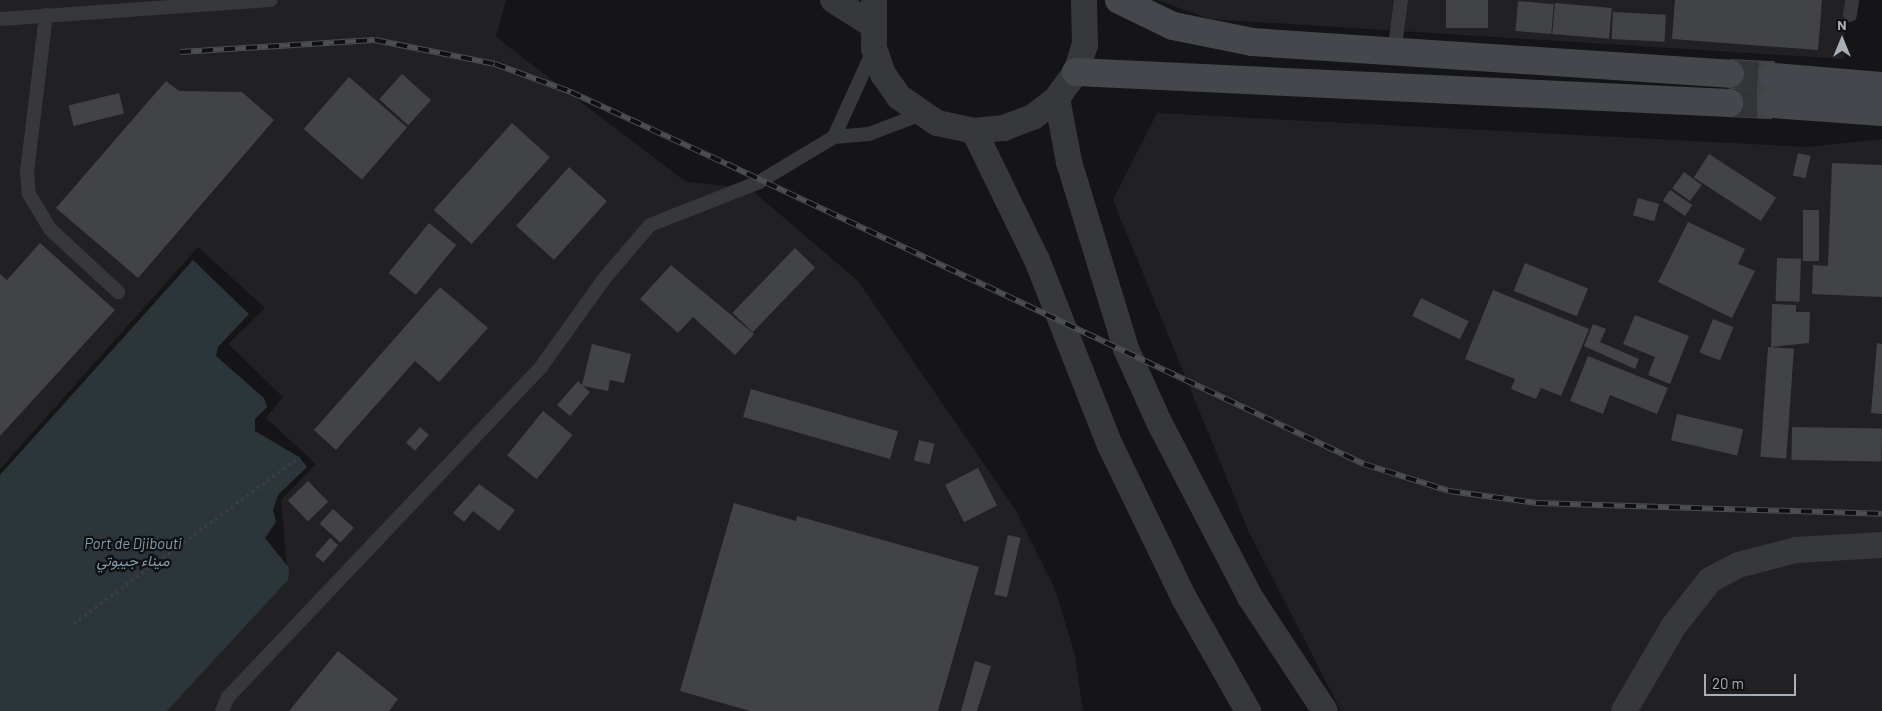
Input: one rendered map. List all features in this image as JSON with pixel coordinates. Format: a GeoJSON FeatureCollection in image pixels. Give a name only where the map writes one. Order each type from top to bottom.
{"type":"FeatureCollection","features":[{"type":"Feature","properties":{"kind":"main road"},"geometry":{"type":"LineString","coordinates":[[1119,0],[1174,26],[1212,36],[1394,54],[1730,74]]}},
{"type":"Feature","properties":{"kind":"main road"},"geometry":{"type":"LineString","coordinates":[[1076,72],[1729,103]]}},
{"type":"Feature","properties":{"kind":"main road"},"geometry":{"type":"LineString","coordinates":[[1774,77],[1882,86]]}},
{"type":"Feature","properties":{"kind":"main road"},"geometry":{"type":"LineString","coordinates":[[1773,104],[1882,112]]}},
{"type":"Feature","properties":{"kind":"street"},"geometry":{"type":"LineString","coordinates":[[833,0],[873,24],[894,89],[921,114],[974,131],[1004,128],[1033,117],[1057,98],[1076,72],[1085,45],[1084,0]]}},
{"type":"Feature","properties":{"kind":"street"},"geometry":{"type":"LineString","coordinates":[[1057,98],[1069,162],[1126,348],[1159,422],[1250,597],[1325,711]]}},
{"type":"Feature","properties":{"kind":"street"},"geometry":{"type":"LineString","coordinates":[[974,131],[1037,260],[1110,445],[1184,598],[1248,711]]}},
{"type":"Feature","properties":{"kind":"street"},"geometry":{"type":"LineString","coordinates":[[1624,711],[1669,634],[1710,580],[1738,565],[1796,550],[1882,545]]}},
{"type":"Feature","properties":{"kind":"lane"},"geometry":{"type":"LineString","coordinates":[[0,18],[270,0]]}},
{"type":"Feature","properties":{"kind":"lane"},"geometry":{"type":"LineString","coordinates":[[1394,54],[1401,0]]}},
{"type":"Feature","properties":{"kind":"lane"},"geometry":{"type":"LineString","coordinates":[[1850,15],[1852,0]]}},
{"type":"Feature","properties":{"kind":"lane"},"geometry":{"type":"LineString","coordinates":[[46,15],[27,173],[29,194],[50,229],[118,292]]}},
{"type":"Feature","properties":{"kind":"lane"},"geometry":{"type":"LineString","coordinates":[[834,137],[873,24]]}},
{"type":"Feature","properties":{"kind":"lane"},"geometry":{"type":"LineString","coordinates":[[222,711],[228,697],[272,649],[541,367],[604,279],[650,225],[759,182],[834,137],[869,134],[921,114]]}},
{"type":"Feature","properties":{"kind":"path"},"geometry":{"type":"LineString","coordinates":[[74,623],[299,457]]}},
{"type":"Feature","properties":{"kind":"shaded area"},"geometry":{"type":"Polygon","coordinates":[[[0,0],[506,0],[496,37],[686,182],[749,188],[858,281],[1015,509],[1055,589],[1075,655],[1083,711],[167,711],[288,580],[281,500],[316,464],[266,418],[283,397],[228,344],[265,308],[198,247],[0,469],[0,0]]]}},
{"type":"Feature","properties":{"kind":"shaded area"},"geometry":{"type":"Polygon","coordinates":[[[1157,0],[1845,0],[1844,59],[1210,19],[1157,0]]]}},
{"type":"Feature","properties":{"kind":"shaded area"},"geometry":{"type":"Polygon","coordinates":[[[1157,113],[1807,147],[1882,139],[1882,711],[1341,711],[1248,530],[1113,200],[1157,113]]]}},
{"type":"Feature","properties":{"kind":"water","name":"Port de Djibouti ميناء جيبوتي"},"geometry":{"type":"Polygon","coordinates":[[[193,260],[249,314],[218,347],[216,356],[264,398],[267,407],[255,419],[255,431],[299,457],[307,467],[278,495],[273,510],[276,522],[265,538],[289,568],[288,580],[167,711],[0,711],[0,475],[193,260]]]}},
{"type":"Feature","properties":{"kind":"building"},"geometry":{"type":"Polygon","coordinates":[[[1446,0],[1488,0],[1488,28],[1446,28],[1446,0]]]}},
{"type":"Feature","properties":{"kind":"building"},"geometry":{"type":"Polygon","coordinates":[[[1675,0],[1822,0],[1818,50],[1672,39],[1675,0]]]}},
{"type":"Feature","properties":{"kind":"building"},"geometry":{"type":"Polygon","coordinates":[[[1518,1],[1554,4],[1551,34],[1515,31],[1518,1]]]}},
{"type":"Feature","properties":{"kind":"building"},"geometry":{"type":"Polygon","coordinates":[[[1555,3],[1612,8],[1609,39],[1552,34],[1555,3]]]}},
{"type":"Feature","properties":{"kind":"building"},"geometry":{"type":"Polygon","coordinates":[[[1613,12],[1666,15],[1665,42],[1612,39],[1613,12]]]}},
{"type":"Feature","properties":{"kind":"building"},"geometry":{"type":"Polygon","coordinates":[[[1731,59],[1775,61],[1772,119],[1728,117],[1731,59]]]}},
{"type":"Feature","properties":{"kind":"building"},"geometry":{"type":"Polygon","coordinates":[[[402,74],[431,100],[408,125],[379,99],[402,74]]]}},
{"type":"Feature","properties":{"kind":"building"},"geometry":{"type":"Polygon","coordinates":[[[349,77],[407,128],[362,180],[304,129],[349,77]]]}},
{"type":"Feature","properties":{"kind":"building"},"geometry":{"type":"Polygon","coordinates":[[[166,81],[179,91],[242,92],[274,120],[138,278],[56,208],[166,81]]]}},
{"type":"Feature","properties":{"kind":"building"},"geometry":{"type":"Polygon","coordinates":[[[119,93],[124,113],[74,126],[69,106],[119,93]]]}},
{"type":"Feature","properties":{"kind":"building"},"geometry":{"type":"Polygon","coordinates":[[[512,123],[550,157],[472,244],[434,210],[512,123]]]}},
{"type":"Feature","properties":{"kind":"building"},"geometry":{"type":"Polygon","coordinates":[[[1798,153],[1811,156],[1805,178],[1793,175],[1798,153]]]}},
{"type":"Feature","properties":{"kind":"building"},"geometry":{"type":"Polygon","coordinates":[[[1709,154],[1776,198],[1761,221],[1694,177],[1709,154]]]}},
{"type":"Feature","properties":{"kind":"building"},"geometry":{"type":"Polygon","coordinates":[[[1832,163],[1882,165],[1882,297],[1812,294],[1813,265],[1828,266],[1832,163]]]}},
{"type":"Feature","properties":{"kind":"building"},"geometry":{"type":"Polygon","coordinates":[[[569,167],[607,201],[554,260],[516,226],[569,167]]]}},
{"type":"Feature","properties":{"kind":"building"},"geometry":{"type":"Polygon","coordinates":[[[1684,172],[1702,185],[1690,201],[1672,188],[1684,172]]]}},
{"type":"Feature","properties":{"kind":"building"},"geometry":{"type":"Polygon","coordinates":[[[1670,190],[1692,205],[1685,216],[1663,201],[1670,190]]]}},
{"type":"Feature","properties":{"kind":"building"},"geometry":{"type":"Polygon","coordinates":[[[1638,198],[1659,204],[1654,221],[1633,215],[1638,198]]]}},
{"type":"Feature","properties":{"kind":"building"},"geometry":{"type":"Polygon","coordinates":[[[1803,210],[1819,210],[1819,261],[1803,261],[1803,210]]]}},
{"type":"Feature","properties":{"kind":"building"},"geometry":{"type":"Polygon","coordinates":[[[1688,222],[1745,249],[1738,264],[1755,271],[1732,318],[1658,282],[1688,222]]]}},
{"type":"Feature","properties":{"kind":"building"},"geometry":{"type":"Polygon","coordinates":[[[429,223],[456,245],[416,295],[389,273],[429,223]]]}},
{"type":"Feature","properties":{"kind":"building"},"geometry":{"type":"Polygon","coordinates":[[[40,243],[115,310],[0,436],[0,274],[7,280],[40,243]]]}},
{"type":"Feature","properties":{"kind":"building"},"geometry":{"type":"Polygon","coordinates":[[[795,248],[815,267],[753,332],[732,313],[795,248]]]}},
{"type":"Feature","properties":{"kind":"building"},"geometry":{"type":"Polygon","coordinates":[[[1777,258],[1801,259],[1799,302],[1775,301],[1777,258]]]}},
{"type":"Feature","properties":{"kind":"building"},"geometry":{"type":"Polygon","coordinates":[[[1525,263],[1588,288],[1577,316],[1514,291],[1525,263]]]}},
{"type":"Feature","properties":{"kind":"building"},"geometry":{"type":"Polygon","coordinates":[[[671,265],[754,334],[735,355],[693,317],[678,333],[640,299],[671,265]]]}},
{"type":"Feature","properties":{"kind":"building"},"geometry":{"type":"Polygon","coordinates":[[[440,287],[488,328],[439,382],[415,361],[336,450],[314,430],[440,287]]]}},
{"type":"Feature","properties":{"kind":"building"},"geometry":{"type":"Polygon","coordinates":[[[1493,290],[1589,329],[1561,396],[1541,388],[1536,399],[1511,389],[1515,379],[1465,359],[1493,290]]]}},
{"type":"Feature","properties":{"kind":"building"},"geometry":{"type":"Polygon","coordinates":[[[1421,298],[1469,321],[1460,339],[1412,316],[1421,298]]]}},
{"type":"Feature","properties":{"kind":"building"},"geometry":{"type":"Polygon","coordinates":[[[1772,304],[1796,305],[1796,312],[1810,312],[1809,343],[1771,347],[1772,304]]]}},
{"type":"Feature","properties":{"kind":"building"},"geometry":{"type":"Polygon","coordinates":[[[1635,315],[1689,336],[1670,384],[1648,375],[1655,357],[1623,344],[1635,315]]]}},
{"type":"Feature","properties":{"kind":"building"},"geometry":{"type":"Polygon","coordinates":[[[1713,319],[1733,327],[1720,361],[1700,352],[1713,319]]]}},
{"type":"Feature","properties":{"kind":"building"},"geometry":{"type":"Polygon","coordinates":[[[1593,324],[1606,329],[1600,342],[1639,359],[1635,369],[1584,346],[1593,324]]]}},
{"type":"Feature","properties":{"kind":"building"},"geometry":{"type":"Polygon","coordinates":[[[1877,343],[1882,344],[1882,414],[1871,413],[1877,343]]]}},
{"type":"Feature","properties":{"kind":"building"},"geometry":{"type":"Polygon","coordinates":[[[592,344],[631,354],[624,383],[610,380],[608,391],[583,386],[590,392],[570,416],[557,405],[578,381],[582,385],[592,344]]]}},
{"type":"Feature","properties":{"kind":"building"},"geometry":{"type":"Polygon","coordinates":[[[1768,347],[1794,349],[1786,459],[1760,457],[1768,347]]]}},
{"type":"Feature","properties":{"kind":"building"},"geometry":{"type":"Polygon","coordinates":[[[1588,356],[1668,388],[1657,414],[1610,395],[1603,414],[1570,401],[1588,356]]]}},
{"type":"Feature","properties":{"kind":"building"},"geometry":{"type":"Polygon","coordinates":[[[751,389],[898,431],[890,459],[743,417],[751,389]]]}},
{"type":"Feature","properties":{"kind":"building"},"geometry":{"type":"Polygon","coordinates":[[[543,411],[573,435],[537,479],[507,455],[543,411]]]}},
{"type":"Feature","properties":{"kind":"building"},"geometry":{"type":"Polygon","coordinates":[[[1677,414],[1743,429],[1737,456],[1671,440],[1677,414]]]}},
{"type":"Feature","properties":{"kind":"building"},"geometry":{"type":"Polygon","coordinates":[[[420,427],[429,435],[415,451],[406,443],[420,427]]]}},
{"type":"Feature","properties":{"kind":"building"},"geometry":{"type":"Polygon","coordinates":[[[1792,427],[1882,429],[1881,462],[1791,460],[1792,427]]]}},
{"type":"Feature","properties":{"kind":"building"},"geometry":{"type":"Polygon","coordinates":[[[919,440],[935,444],[929,464],[914,460],[919,440]]]}},
{"type":"Feature","properties":{"kind":"building"},"geometry":{"type":"Polygon","coordinates":[[[978,468],[997,505],[964,522],[945,485],[978,468]]]}},
{"type":"Feature","properties":{"kind":"building"},"geometry":{"type":"Polygon","coordinates":[[[308,481],[328,502],[308,521],[288,500],[308,481]]]}},
{"type":"Feature","properties":{"kind":"building"},"geometry":{"type":"Polygon","coordinates":[[[479,484],[515,510],[499,531],[473,511],[464,522],[453,513],[479,484]]]}},
{"type":"Feature","properties":{"kind":"building"},"geometry":{"type":"Polygon","coordinates":[[[734,503],[796,521],[797,516],[979,567],[938,711],[750,711],[680,691],[734,503]]]}},
{"type":"Feature","properties":{"kind":"building"},"geometry":{"type":"Polygon","coordinates":[[[333,509],[354,528],[340,543],[320,524],[333,509]]]}},
{"type":"Feature","properties":{"kind":"building"},"geometry":{"type":"Polygon","coordinates":[[[1008,535],[1021,538],[1007,597],[994,594],[1008,535]]]}},
{"type":"Feature","properties":{"kind":"building"},"geometry":{"type":"Polygon","coordinates":[[[330,538],[338,545],[323,563],[315,555],[330,538]]]}},
{"type":"Feature","properties":{"kind":"building"},"geometry":{"type":"Polygon","coordinates":[[[338,651],[398,699],[389,711],[289,711],[338,651]]]}},
{"type":"Feature","properties":{"kind":"building"},"geometry":{"type":"Polygon","coordinates":[[[975,661],[991,666],[977,711],[961,711],[975,661]]]}},
{"type":"Feature","properties":{"kind":"tunnel"},"geometry":{"type":"LineString","coordinates":[[1730,74],[1774,77]]}},
{"type":"Feature","properties":{"kind":"tunnel"},"geometry":{"type":"LineString","coordinates":[[1729,103],[1773,104]]}},
{"type":"Feature","properties":{"kind":"railway"},"geometry":{"type":"LineString","coordinates":[[180,52],[375,40],[495,64],[571,92],[1364,464],[1449,491],[1537,503],[1882,514]]}}]}
